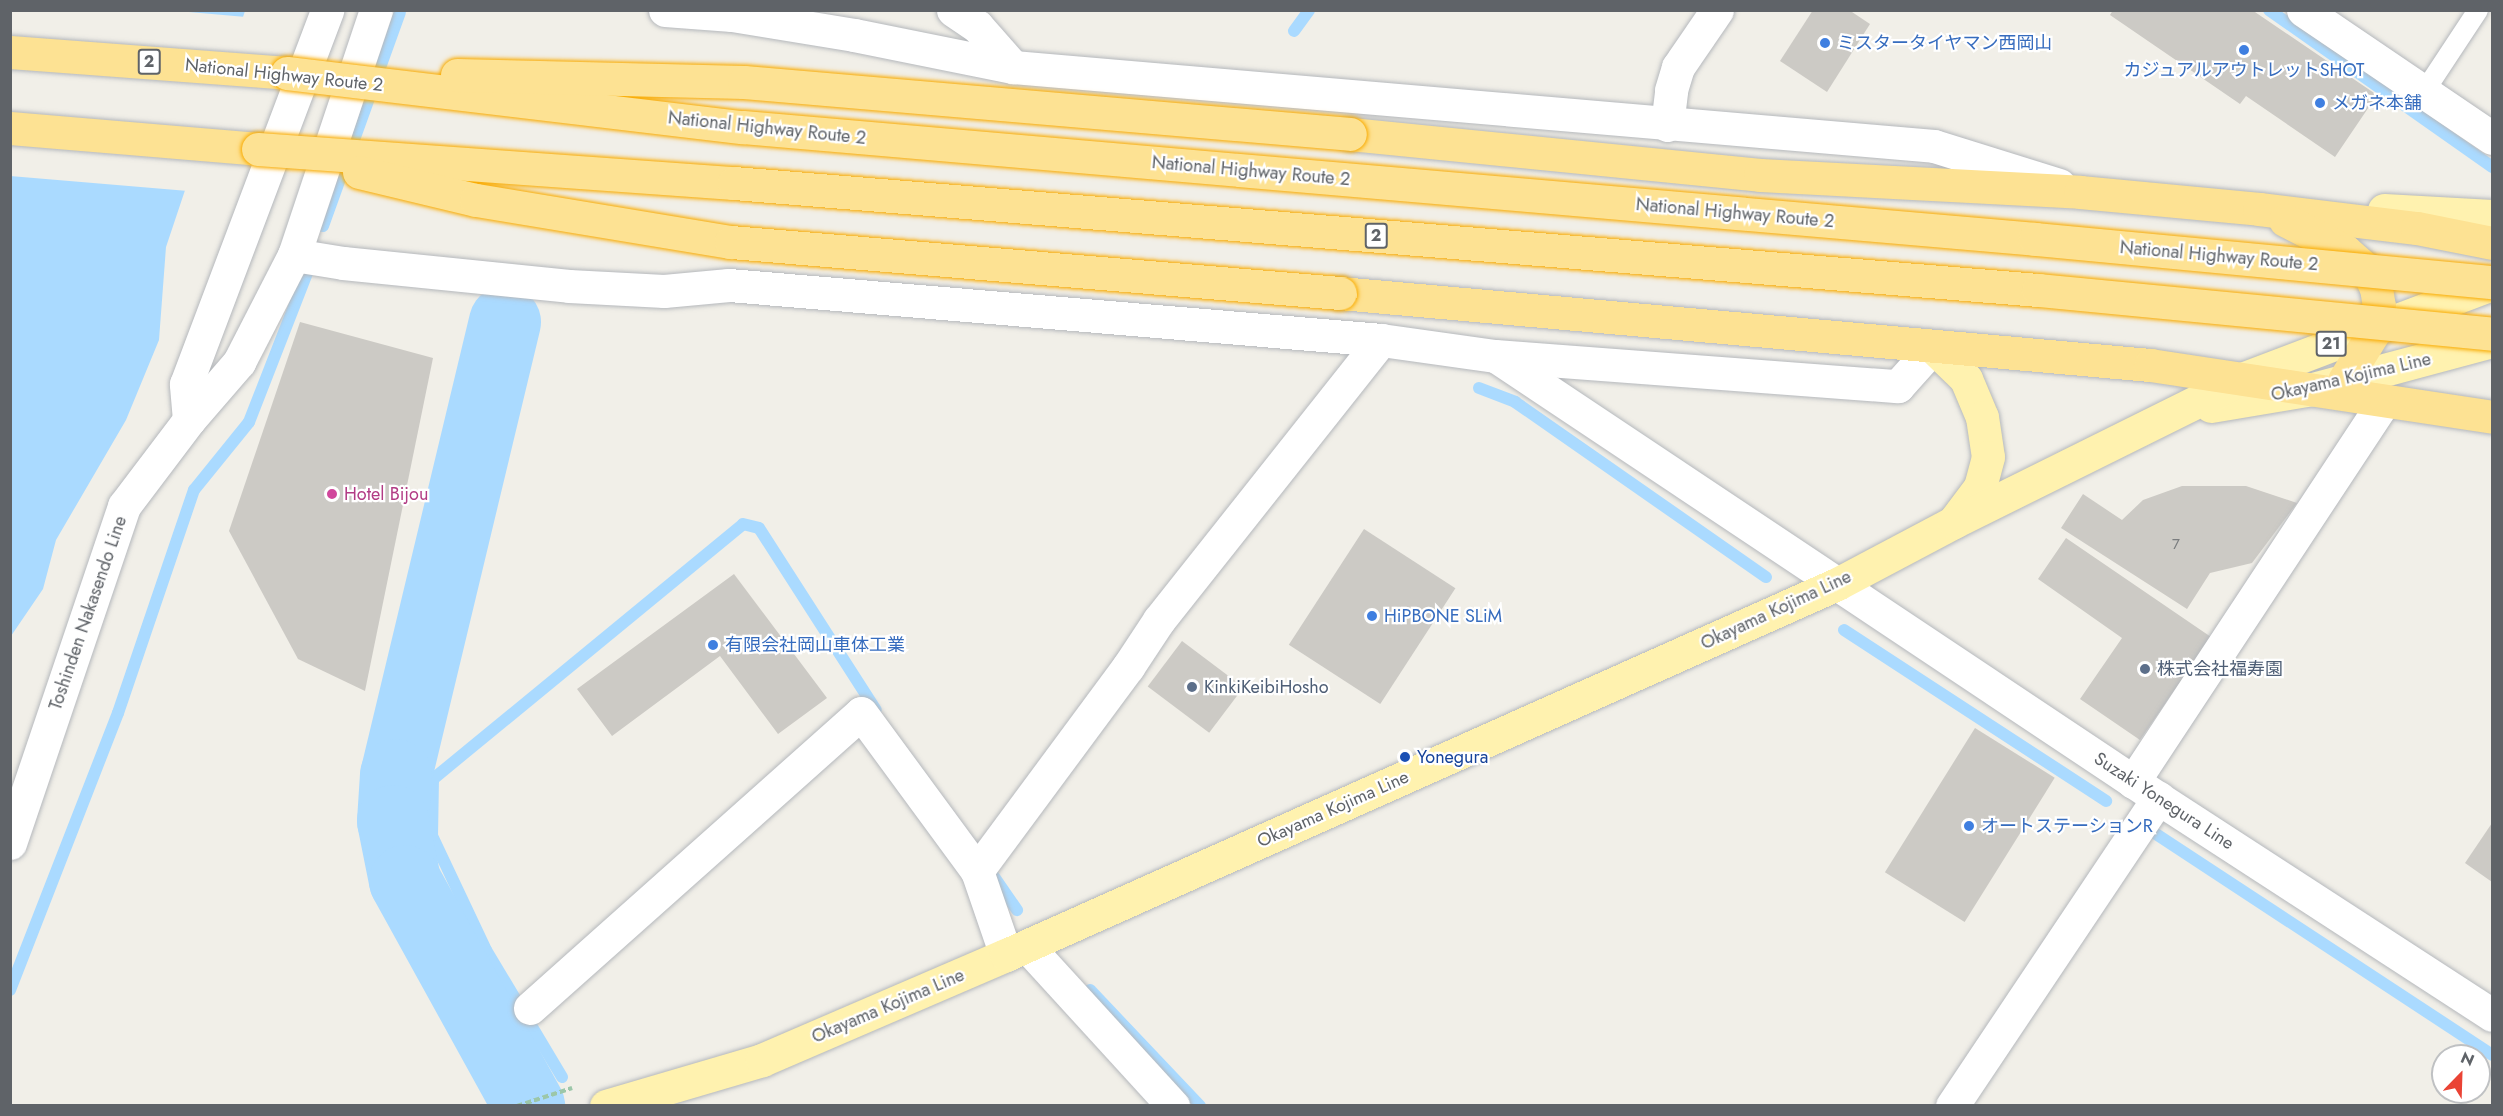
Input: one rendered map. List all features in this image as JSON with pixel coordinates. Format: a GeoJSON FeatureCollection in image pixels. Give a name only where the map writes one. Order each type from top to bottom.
{"type":"FeatureCollection","features":[{"type":"Feature","properties":{"kind":"highway","name":"National Highway Route 2"},"geometry":{"type":"LineString","coordinates":[[10,52],[287,73],[743,127],[2000,236],[2493,283]]}},
{"type":"Feature","properties":{"kind":"highway"},"geometry":{"type":"LineString","coordinates":[[287,73],[515,75],[744,82],[1350,134],[1760,175],[2080,192],[2259,209],[2417,228],[2493,243]]}},
{"type":"Feature","properties":{"kind":"highway","name":"2"},"geometry":{"type":"LineString","coordinates":[[10,128],[258,149],[746,184],[2027,289],[2493,334]]}},
{"type":"Feature","properties":{"kind":"highway"},"geometry":{"type":"LineString","coordinates":[[258,149],[476,200],[731,242],[2150,365],[2493,417]]}},
{"type":"Feature","properties":{"kind":"highway"},"geometry":{"type":"LineString","coordinates":[[2259,209],[2316,234],[2345,251],[2368,271],[2376,288],[2379,306],[2377,327],[2344,380]]}},
{"type":"Feature","properties":{"kind":"main road"},"geometry":{"type":"LineString","coordinates":[[2259,209],[2374,209],[2493,216]]}},
{"type":"Feature","properties":{"kind":"main road","name":"Okayama Kojima Line"},"geometry":{"type":"LineString","coordinates":[[608,1105],[762,1060],[1017,951],[1837,584],[1953,522],[2242,379],[2493,283]]}},
{"type":"Feature","properties":{"kind":"main road","name":"Okayama Kojima Line"},"geometry":{"type":"LineString","coordinates":[[2174,413],[2313,390],[2493,341]]}},
{"type":"Feature","properties":{"kind":"main road"},"geometry":{"type":"LineString","coordinates":[[1933,347],[1966,379],[1982,417],[1988,457],[1980,487],[1953,522]]}},
{"type":"Feature","properties":{"kind":"street"},"geometry":{"type":"LineString","coordinates":[[189,420],[186,384],[327,10]]}},
{"type":"Feature","properties":{"kind":"street","name":"Toshinden Nakasendo Line"},"geometry":{"type":"LineString","coordinates":[[10,843],[124,506],[189,420],[240,362],[294,255],[376,10]]}},
{"type":"Feature","properties":{"kind":"street"},"geometry":{"type":"LineString","coordinates":[[665,10],[732,15],[854,35],[1013,67],[1667,125],[1934,146],[2080,192]]}},
{"type":"Feature","properties":{"kind":"street"},"geometry":{"type":"LineString","coordinates":[[953,10],[977,26],[1013,67]]}},
{"type":"Feature","properties":{"kind":"street"},"geometry":{"type":"LineString","coordinates":[[1667,125],[1671,90],[1678,67],[1717,10]]}},
{"type":"Feature","properties":{"kind":"street"},"geometry":{"type":"LineString","coordinates":[[2303,10],[2493,138]]}},
{"type":"Feature","properties":{"kind":"street"},"geometry":{"type":"LineString","coordinates":[[294,255],[343,263],[569,286],[664,291],[729,285],[1381,340],[1495,356],[1899,386],[1933,347]]}},
{"type":"Feature","properties":{"kind":"street"},"geometry":{"type":"LineString","coordinates":[[982,863],[1128,666],[1159,620],[1381,340]]}},
{"type":"Feature","properties":{"kind":"street","name":"Suzaki Yonegura Line"},"geometry":{"type":"LineString","coordinates":[[1495,356],[2146,790],[2493,1014]]}},
{"type":"Feature","properties":{"kind":"street"},"geometry":{"type":"LineString","coordinates":[[1952,1106],[2384,401]]}},
{"type":"Feature","properties":{"kind":"street"},"geometry":{"type":"LineString","coordinates":[[530,1008],[861,713],[982,863],[1017,951],[1173,1106]]}},
{"type":"Feature","properties":{"kind":"lane"},"geometry":{"type":"LineString","coordinates":[[2424,92],[2478,10]]}},
{"type":"Feature","properties":{"kind":"path"},"geometry":{"type":"LineString","coordinates":[[517,1106],[550,1095]]}},
{"type":"Feature","properties":{"kind":"water"},"geometry":{"type":"Polygon","coordinates":[[[11,11],[245,11],[166,247],[159,340],[126,420],[56,540],[43,589],[11,636],[11,11]]]}},
{"type":"Feature","properties":{"kind":"pier"},"geometry":{"type":"Polygon","coordinates":[[[166,10],[246,17],[188,191],[10,176],[11,11],[166,10]]]}},
{"type":"Feature","properties":{"kind":"building"},"geometry":{"type":"Polygon","coordinates":[[[1813,10],[1849,10],[1870,24],[1827,92],[1780,61],[1813,10]]]}},
{"type":"Feature","properties":{"kind":"building"},"geometry":{"type":"Polygon","coordinates":[[[2113,10],[2252,10],[2377,95],[2335,157],[2246,96],[2240,104],[2110,15],[2113,10]]]}},
{"type":"Feature","properties":{"kind":"building"},"geometry":{"type":"Polygon","coordinates":[[[300,322],[433,358],[365,691],[298,659],[229,531],[300,322]]]}},
{"type":"Feature","properties":{"kind":"building"},"geometry":{"type":"Polygon","coordinates":[[[2182,486],[2246,486],[2297,503],[2252,563],[2210,573],[2187,609],[2061,528],[2083,494],[2122,520],[2143,500],[2182,486]]]}},
{"type":"Feature","properties":{"kind":"building"},"geometry":{"type":"Polygon","coordinates":[[[1364,529],[1455,588],[1380,704],[1289,645],[1364,529]]]}},
{"type":"Feature","properties":{"kind":"building","name":"株式会社福寿園"},"geometry":{"type":"Polygon","coordinates":[[[2066,538],[2211,637],[2140,740],[2080,699],[2122,638],[2038,579],[2066,538]]]}},
{"type":"Feature","properties":{"kind":"building"},"geometry":{"type":"Polygon","coordinates":[[[734,574],[827,698],[778,734],[720,656],[612,736],[577,689],[734,574]]]}},
{"type":"Feature","properties":{"kind":"building"},"geometry":{"type":"Polygon","coordinates":[[[1182,641],[1243,687],[1209,733],[1148,687],[1182,641]]]}},
{"type":"Feature","properties":{"kind":"building"},"geometry":{"type":"Polygon","coordinates":[[[1975,728],[2055,778],[1965,922],[1885,872],[1975,728]]]}},
{"type":"Feature","properties":{"kind":"building"},"geometry":{"type":"Polygon","coordinates":[[[2492,823],[2492,882],[2465,863],[2492,823]]]}},
{"type":"Feature","properties":{"kind":"waterway"},"geometry":{"type":"LineString","coordinates":[[1294,31],[1309,10]]}},
{"type":"Feature","properties":{"kind":"waterway"},"geometry":{"type":"LineString","coordinates":[[2269,10],[2492,167]]}},
{"type":"Feature","properties":{"kind":"waterway"},"geometry":{"type":"LineString","coordinates":[[323,226],[400,12]]}},
{"type":"Feature","properties":{"kind":"waterway"},"geometry":{"type":"LineString","coordinates":[[10,990],[118,713],[194,490],[249,422],[307,273]]}},
{"type":"Feature","properties":{"kind":"waterway"},"geometry":{"type":"LineString","coordinates":[[505,322],[396,775],[393,821],[405,881],[529,1106]]}},
{"type":"Feature","properties":{"kind":"waterway"},"geometry":{"type":"LineString","coordinates":[[1479,388],[1515,402],[1766,577]]}},
{"type":"Feature","properties":{"kind":"waterway"},"geometry":{"type":"LineString","coordinates":[[562,1077],[486,950],[432,836],[433,779],[743,524],[759,528],[876,710]]}},
{"type":"Feature","properties":{"kind":"waterway"},"geometry":{"type":"LineString","coordinates":[[1844,630],[2106,801]]}},
{"type":"Feature","properties":{"kind":"waterway"},"geometry":{"type":"LineString","coordinates":[[2156,834],[2492,1055]]}},
{"type":"Feature","properties":{"kind":"waterway"},"geometry":{"type":"LineString","coordinates":[[992,874],[1017,910]]}},
{"type":"Feature","properties":{"kind":"waterway"},"geometry":{"type":"LineString","coordinates":[[1090,990],[1200,1106]]}},
{"type":"Feature","properties":{"kind":"place","name":"ミスタータイヤマン西岡山"},"geometry":{"type":"Point","coordinates":[1825,43]}},
{"type":"Feature","properties":{"kind":"place","name":"カジュアルアウトレットSHOT"},"geometry":{"type":"Point","coordinates":[2244,50]}},
{"type":"Feature","properties":{"kind":"place","name":"メガネ本舗"},"geometry":{"type":"Point","coordinates":[2320,103]}},
{"type":"Feature","properties":{"kind":"place","name":"Hotel Bijou"},"geometry":{"type":"Point","coordinates":[332,494]}},
{"type":"Feature","properties":{"kind":"place","name":"HiPBONE SLiM"},"geometry":{"type":"Point","coordinates":[1372,616]}},
{"type":"Feature","properties":{"kind":"place","name":"有限会社岡山車体工業"},"geometry":{"type":"Point","coordinates":[713,645]}},
{"type":"Feature","properties":{"kind":"place","name":"株式会社福寿園"},"geometry":{"type":"Point","coordinates":[2145,669]}},
{"type":"Feature","properties":{"kind":"place","name":"KinkiKeibiHosho"},"geometry":{"type":"Point","coordinates":[1192,687]}},
{"type":"Feature","properties":{"kind":"place","name":"Yonegura"},"geometry":{"type":"Point","coordinates":[1405,757]}},
{"type":"Feature","properties":{"kind":"place","name":"オートステーションR"},"geometry":{"type":"Point","coordinates":[1969,826]}}]}
